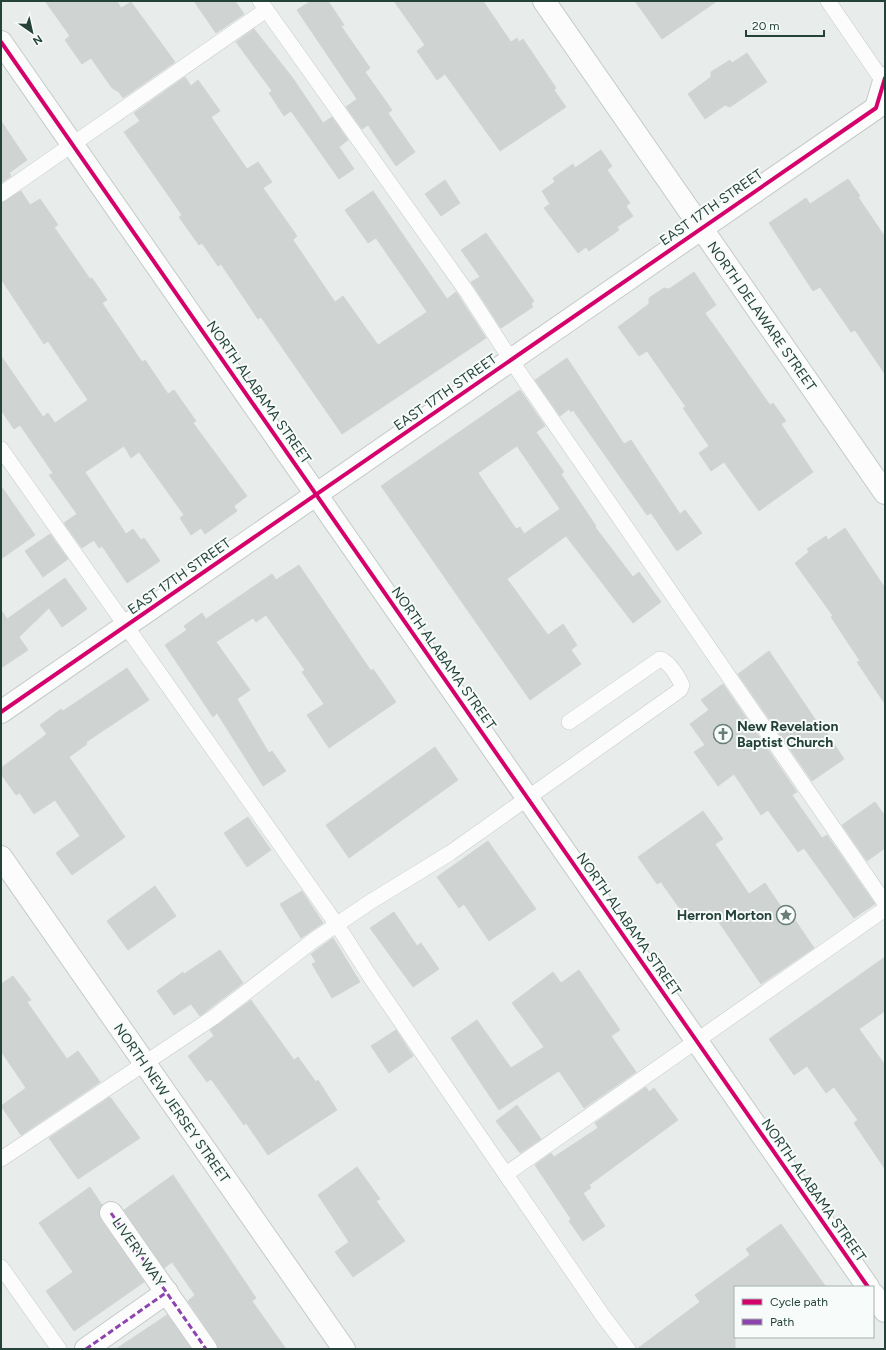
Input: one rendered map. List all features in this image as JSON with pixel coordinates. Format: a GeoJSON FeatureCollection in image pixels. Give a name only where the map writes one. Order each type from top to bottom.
{"type":"FeatureCollection","features":[{"type":"Feature","properties":{"kind":"main road","name":"NORTH DELAWARE STREET"},"geometry":{"type":"LineString","coordinates":[[544,1],[885,494]]}},
{"type":"Feature","properties":{"kind":"main road","name":"NORTH ALABAMA STREET"},"geometry":{"type":"LineString","coordinates":[[1,42],[867,1286]]}},
{"type":"Feature","properties":{"kind":"main road","name":"EAST 17TH STREET"},"geometry":{"type":"LineString","coordinates":[[1,712],[700,228],[876,108],[885,82]]}},
{"type":"Feature","properties":{"kind":"main road","name":"NORTH NEW JERSEY STREET"},"geometry":{"type":"LineString","coordinates":[[1,857],[344,1349]]}},
{"type":"Feature","properties":{"kind":"main road","name":"LIVERY WAY"},"geometry":{"type":"LineString","coordinates":[[111,1213],[206,1349]]}},
{"type":"Feature","properties":{"kind":"main road","name":"LIVERY WAY"},"geometry":{"type":"LineString","coordinates":[[86,1349],[166,1292]]}},
{"type":"Feature","properties":{"kind":"main road"},"geometry":{"type":"LineString","coordinates":[[874,1295],[885,1311]]}},
{"type":"Feature","properties":{"kind":"lane"},"geometry":{"type":"LineString","coordinates":[[828,1],[885,82]]}},
{"type":"Feature","properties":{"kind":"lane"},"geometry":{"type":"LineString","coordinates":[[1,194],[73,145],[263,5],[467,292],[510,360],[885,903]]}},
{"type":"Feature","properties":{"kind":"lane"},"geometry":{"type":"LineString","coordinates":[[1,448],[337,925],[371,978],[603,1316],[628,1349]]}},
{"type":"Feature","properties":{"kind":"lane"},"geometry":{"type":"LineString","coordinates":[[1,1159],[144,1062],[214,1017],[370,902],[450,853],[680,690],[682,685],[665,660],[660,659],[569,722]]}},
{"type":"Feature","properties":{"kind":"lane"},"geometry":{"type":"LineString","coordinates":[[506,1174],[885,909]]}},
{"type":"Feature","properties":{"kind":"lane"},"geometry":{"type":"LineString","coordinates":[[1,1266],[59,1349]]}},
{"type":"Feature","properties":{"kind":"building"},"geometry":{"type":"Polygon","coordinates":[[[45,1],[117,1],[121,8],[131,2],[175,62],[123,98],[119,92],[112,88],[91,58],[82,64],[65,40],[70,36],[45,1]]]}},
{"type":"Feature","properties":{"kind":"building"},"geometry":{"type":"Polygon","coordinates":[[[194,1],[235,1],[244,14],[216,33],[194,1]]]}},
{"type":"Feature","properties":{"kind":"building"},"geometry":{"type":"Polygon","coordinates":[[[311,1],[328,1],[344,25],[341,26],[370,68],[365,72],[392,110],[388,113],[415,152],[396,166],[368,125],[362,129],[346,107],[357,99],[297,10],[311,1]]]}},
{"type":"Feature","properties":{"kind":"building"},"geometry":{"type":"Polygon","coordinates":[[[394,1],[483,1],[511,42],[517,38],[519,42],[523,39],[556,88],[554,90],[566,107],[500,151],[445,74],[437,80],[417,51],[425,45],[394,1]]]}},
{"type":"Feature","properties":{"kind":"building"},"geometry":{"type":"Polygon","coordinates":[[[635,1],[717,1],[662,39],[635,1]]]}},
{"type":"Feature","properties":{"kind":"building"},"geometry":{"type":"Polygon","coordinates":[[[254,29],[292,77],[323,123],[332,117],[348,140],[339,147],[354,169],[339,179],[291,111],[284,116],[269,93],[272,91],[236,42],[254,29]]]}},
{"type":"Feature","properties":{"kind":"building"},"geometry":{"type":"Polygon","coordinates":[[[747,53],[767,82],[730,107],[725,105],[705,119],[688,94],[711,77],[711,72],[730,60],[732,63],[747,53]]]}},
{"type":"Feature","properties":{"kind":"building"},"geometry":{"type":"Polygon","coordinates":[[[185,77],[191,86],[198,80],[220,111],[211,117],[247,169],[258,162],[272,182],[263,188],[297,236],[293,240],[335,302],[343,296],[378,345],[427,312],[376,238],[368,243],[345,210],[373,191],[447,299],[456,292],[486,338],[342,434],[261,317],[258,319],[221,264],[218,266],[202,243],[199,245],[179,217],[182,215],[124,132],[140,121],[134,113],[185,77]]]}},
{"type":"Feature","properties":{"kind":"building"},"geometry":{"type":"Polygon","coordinates":[[[1,121],[27,160],[9,173],[11,176],[1,183],[1,121]]]}},
{"type":"Feature","properties":{"kind":"building"},"geometry":{"type":"Polygon","coordinates":[[[601,150],[612,166],[607,170],[630,203],[626,206],[633,216],[617,227],[619,230],[589,251],[586,247],[578,253],[544,208],[550,204],[542,191],[555,182],[553,178],[573,164],[575,168],[601,150]]]}},
{"type":"Feature","properties":{"kind":"building"},"geometry":{"type":"Polygon","coordinates":[[[848,179],[860,196],[858,197],[885,237],[885,374],[855,330],[851,332],[820,287],[813,291],[769,223],[806,198],[810,204],[848,179]]]}},
{"type":"Feature","properties":{"kind":"building"},"geometry":{"type":"Polygon","coordinates":[[[445,180],[460,203],[441,216],[425,194],[445,180]]]}},
{"type":"Feature","properties":{"kind":"building"},"geometry":{"type":"Polygon","coordinates":[[[21,191],[30,205],[40,199],[58,225],[54,227],[90,279],[92,278],[107,300],[102,303],[142,362],[145,360],[168,394],[174,390],[196,421],[193,423],[247,496],[234,506],[237,511],[205,534],[201,528],[191,535],[180,518],[184,515],[139,452],[131,458],[124,446],[85,472],[126,534],[133,529],[141,540],[144,538],[160,561],[127,583],[102,546],[99,548],[94,540],[82,548],[64,523],[77,514],[49,475],[53,473],[20,425],[14,429],[1,410],[1,356],[43,417],[48,413],[55,423],[88,400],[48,341],[44,344],[1,279],[1,203],[21,191]]]}},
{"type":"Feature","properties":{"kind":"building"},"geometry":{"type":"Polygon","coordinates":[[[486,233],[534,301],[531,304],[533,307],[501,328],[471,282],[480,277],[461,250],[486,233]]]}},
{"type":"Feature","properties":{"kind":"building"},"geometry":{"type":"Polygon","coordinates":[[[694,272],[716,305],[705,313],[770,405],[773,403],[786,421],[781,424],[813,472],[759,511],[724,462],[711,471],[699,453],[709,446],[683,408],[686,407],[647,351],[639,356],[618,327],[649,304],[649,298],[664,288],[669,289],[694,272]]]}},
{"type":"Feature","properties":{"kind":"building"},"geometry":{"type":"Polygon","coordinates":[[[567,358],[624,444],[631,440],[680,514],[685,510],[702,533],[677,551],[651,513],[647,515],[573,410],[571,412],[569,409],[560,416],[535,380],[567,358]]]}},
{"type":"Feature","properties":{"kind":"building"},"geometry":{"type":"Polygon","coordinates":[[[520,390],[545,426],[536,432],[564,472],[561,474],[596,526],[595,527],[633,577],[639,572],[661,602],[633,623],[566,536],[507,579],[548,635],[563,624],[577,645],[571,650],[581,664],[530,700],[381,486],[520,390]],[[517,446],[478,473],[516,529],[520,527],[524,534],[560,509],[517,446]]]}},
{"type":"Feature","properties":{"kind":"building"},"geometry":{"type":"Polygon","coordinates":[[[1,486],[35,535],[1,559],[1,486]]]}},
{"type":"Feature","properties":{"kind":"building"},"geometry":{"type":"Polygon","coordinates":[[[845,528],[885,588],[885,704],[857,662],[860,661],[831,617],[833,616],[795,563],[809,552],[807,549],[826,536],[828,540],[845,528]]]}},
{"type":"Feature","properties":{"kind":"building"},"geometry":{"type":"Polygon","coordinates":[[[50,534],[68,559],[43,577],[25,551],[50,534]]]}},
{"type":"Feature","properties":{"kind":"building"},"geometry":{"type":"Polygon","coordinates":[[[299,565],[371,671],[373,669],[396,702],[329,748],[307,715],[324,704],[302,672],[305,670],[266,615],[256,622],[253,618],[216,642],[250,690],[237,699],[269,753],[272,751],[286,771],[263,786],[217,713],[213,717],[165,645],[187,630],[184,626],[202,613],[206,619],[272,574],[276,580],[299,565]]]}},
{"type":"Feature","properties":{"kind":"building"},"geometry":{"type":"Polygon","coordinates":[[[65,578],[87,609],[62,627],[49,608],[19,637],[28,650],[1,668],[1,610],[7,619],[65,578]]]}},
{"type":"Feature","properties":{"kind":"building"},"geometry":{"type":"Polygon","coordinates":[[[769,651],[844,759],[812,781],[738,674],[769,651]]]}},
{"type":"Feature","properties":{"kind":"building"},"geometry":{"type":"Polygon","coordinates":[[[127,668],[149,700],[86,742],[87,744],[69,757],[125,837],[72,875],[56,853],[80,836],[55,800],[34,814],[20,793],[16,795],[1,774],[1,768],[47,734],[40,725],[61,709],[63,711],[127,668]]]}},
{"type":"Feature","properties":{"kind":"building"},"geometry":{"type":"Polygon","coordinates":[[[723,684],[797,792],[792,795],[822,838],[827,835],[875,904],[854,918],[804,848],[798,852],[768,810],[761,815],[734,774],[718,786],[694,752],[705,745],[690,724],[709,710],[701,700],[723,684]]]}},
{"type":"Feature","properties":{"kind":"building"},"geometry":{"type":"Polygon","coordinates":[[[435,747],[458,780],[349,858],[326,825],[435,747]]]}},
{"type":"Feature","properties":{"kind":"building"},"geometry":{"type":"Polygon","coordinates":[[[875,802],[885,816],[885,848],[867,861],[842,825],[875,802]]]}},
{"type":"Feature","properties":{"kind":"building"},"geometry":{"type":"Polygon","coordinates":[[[703,811],[723,839],[715,844],[749,894],[765,883],[792,923],[795,920],[814,948],[761,984],[710,909],[690,923],[661,882],[657,884],[638,857],[703,811]]]}},
{"type":"Feature","properties":{"kind":"building"},"geometry":{"type":"Polygon","coordinates":[[[248,817],[271,850],[247,867],[224,833],[248,817]]]}},
{"type":"Feature","properties":{"kind":"building"},"geometry":{"type":"Polygon","coordinates":[[[488,841],[536,909],[489,941],[464,904],[459,908],[437,877],[488,841]]]}},
{"type":"Feature","properties":{"kind":"building"},"geometry":{"type":"Polygon","coordinates":[[[155,886],[176,916],[128,950],[107,921],[155,886]]]}},
{"type":"Feature","properties":{"kind":"building"},"geometry":{"type":"Polygon","coordinates":[[[302,891],[323,923],[301,938],[280,904],[302,891]]]}},
{"type":"Feature","properties":{"kind":"building"},"geometry":{"type":"Polygon","coordinates":[[[394,912],[417,946],[421,943],[439,969],[413,987],[370,928],[394,912]]]}},
{"type":"Feature","properties":{"kind":"building"},"geometry":{"type":"Polygon","coordinates":[[[333,938],[360,982],[332,998],[312,964],[316,962],[311,954],[333,938]]]}},
{"type":"Feature","properties":{"kind":"building"},"geometry":{"type":"Polygon","coordinates":[[[220,950],[243,983],[200,1016],[191,1004],[174,1015],[157,991],[183,972],[184,974],[220,950]]]}},
{"type":"Feature","properties":{"kind":"building"},"geometry":{"type":"Polygon","coordinates":[[[885,957],[885,1011],[859,1029],[885,1065],[885,1169],[854,1123],[858,1120],[834,1087],[826,1093],[807,1066],[794,1075],[769,1039],[885,957]]]}},
{"type":"Feature","properties":{"kind":"building"},"geometry":{"type":"Polygon","coordinates":[[[579,970],[620,1030],[611,1036],[636,1072],[584,1108],[559,1071],[499,1110],[451,1038],[477,1020],[511,1068],[544,1047],[512,1003],[553,972],[561,983],[579,970]]]}},
{"type":"Feature","properties":{"kind":"building"},"geometry":{"type":"Polygon","coordinates":[[[13,976],[31,1000],[27,1002],[67,1059],[78,1051],[100,1082],[21,1135],[1,1106],[26,1088],[1,1051],[1,984],[13,976]]]}},
{"type":"Feature","properties":{"kind":"building"},"geometry":{"type":"Polygon","coordinates":[[[251,1000],[294,1060],[298,1057],[316,1082],[318,1080],[337,1110],[268,1155],[246,1123],[244,1125],[211,1079],[207,1082],[188,1056],[214,1036],[210,1030],[251,1000]]]}},
{"type":"Feature","properties":{"kind":"building"},"geometry":{"type":"Polygon","coordinates":[[[396,1030],[413,1056],[389,1073],[371,1046],[396,1030]]]}},
{"type":"Feature","properties":{"kind":"building"},"geometry":{"type":"Polygon","coordinates":[[[646,1087],[649,1092],[654,1088],[678,1120],[589,1185],[591,1188],[583,1193],[605,1226],[583,1241],[569,1221],[571,1219],[535,1165],[551,1153],[554,1157],[598,1128],[595,1123],[646,1087]]]}},
{"type":"Feature","properties":{"kind":"building"},"geometry":{"type":"Polygon","coordinates":[[[110,1097],[140,1138],[78,1179],[49,1138],[110,1097]]]}},
{"type":"Feature","properties":{"kind":"building"},"geometry":{"type":"Polygon","coordinates":[[[517,1105],[541,1139],[520,1153],[496,1121],[517,1105]]]}},
{"type":"Feature","properties":{"kind":"building"},"geometry":{"type":"Polygon","coordinates":[[[357,1167],[380,1199],[376,1201],[405,1241],[353,1277],[335,1252],[349,1242],[318,1195],[357,1167]]]}},
{"type":"Feature","properties":{"kind":"building"},"geometry":{"type":"Polygon","coordinates":[[[173,1175],[256,1298],[252,1301],[286,1349],[218,1349],[216,1342],[188,1301],[195,1295],[172,1262],[164,1268],[124,1210],[173,1175]]]}},
{"type":"Feature","properties":{"kind":"building"},"geometry":{"type":"Polygon","coordinates":[[[90,1187],[102,1205],[99,1214],[101,1220],[144,1282],[74,1331],[46,1291],[73,1272],[39,1223],[90,1187]]]}},
{"type":"Feature","properties":{"kind":"building"},"geometry":{"type":"Polygon","coordinates":[[[781,1224],[825,1286],[734,1286],[735,1349],[637,1349],[700,1302],[695,1295],[750,1255],[746,1249],[781,1224]]]}},
{"type":"Feature","properties":{"kind":"building"},"geometry":{"type":"Polygon","coordinates":[[[167,1315],[191,1349],[116,1349],[167,1315]]]}},
{"type":"Feature","properties":{"kind":"marked path"},"geometry":{"type":"LineString","coordinates":[[111,1213],[206,1349]]}},
{"type":"Feature","properties":{"kind":"marked path"},"geometry":{"type":"LineString","coordinates":[[86,1349],[167,1292]]}},
{"type":"Feature","properties":{"kind":"cycle path"},"geometry":{"type":"LineString","coordinates":[[1,42],[867,1286]]}},
{"type":"Feature","properties":{"kind":"cycle path"},"geometry":{"type":"LineString","coordinates":[[1,712],[876,108],[885,78]]}},
{"type":"Feature","properties":{"kind":"place","name":"New Revelation Baptist Church"},"geometry":{"type":"Point","coordinates":[723,734]}},
{"type":"Feature","properties":{"kind":"place","name":"Herron Morton"},"geometry":{"type":"Point","coordinates":[786,915]}}]}
